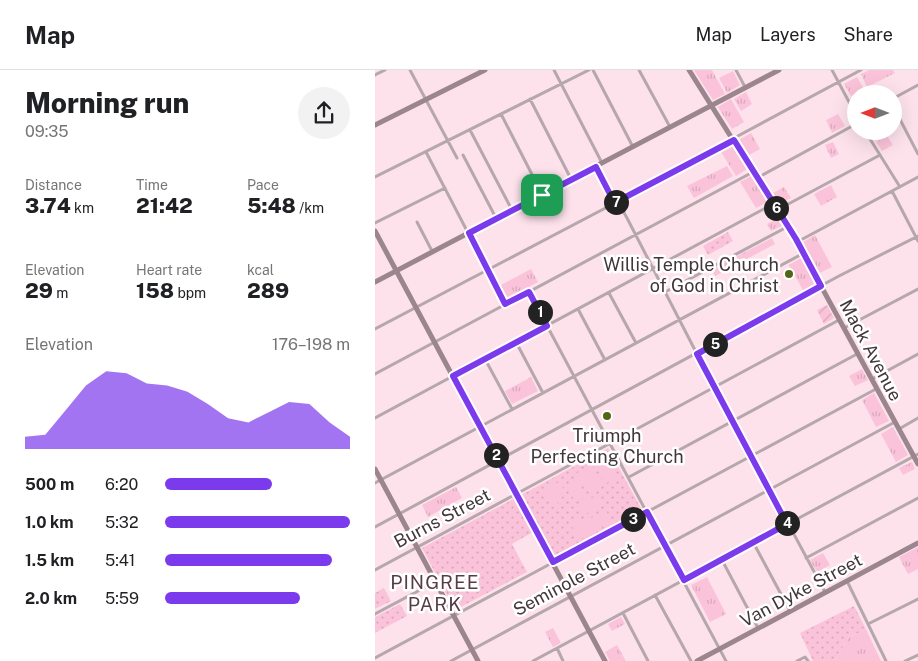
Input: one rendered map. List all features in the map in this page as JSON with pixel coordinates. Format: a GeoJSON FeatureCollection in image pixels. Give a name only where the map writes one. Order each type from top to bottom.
{"type":"FeatureCollection","features":[{"type":"Feature","properties":{"kind":"main road"},"geometry":{"type":"LineString","coordinates":[[375,125],[485,70]]}},
{"type":"Feature","properties":{"kind":"main road","name":"Mack Avenue"},"geometry":{"type":"LineString","coordinates":[[689,70],[804,253],[895,422],[916,455],[918,464]]}},
{"type":"Feature","properties":{"kind":"main road"},"geometry":{"type":"LineString","coordinates":[[375,282],[776,71]]}},
{"type":"Feature","properties":{"kind":"main road"},"geometry":{"type":"LineString","coordinates":[[375,230],[605,661]]}},
{"type":"Feature","properties":{"kind":"main road"},"geometry":{"type":"LineString","coordinates":[[375,469],[478,661]]}},
{"type":"Feature","properties":{"kind":"main road","name":"Van Dyke Street"},"geometry":{"type":"LineString","coordinates":[[697,661],[918,543]]}},
{"type":"Feature","properties":{"kind":"street"},"geometry":{"type":"LineString","coordinates":[[375,75],[385,70]]}},
{"type":"Feature","properties":{"kind":"street"},"geometry":{"type":"LineString","coordinates":[[410,70],[457,158]]}},
{"type":"Feature","properties":{"kind":"street"},"geometry":{"type":"LineString","coordinates":[[554,70],[602,164]]}},
{"type":"Feature","properties":{"kind":"street"},"geometry":{"type":"LineString","coordinates":[[375,177],[589,70]]}},
{"type":"Feature","properties":{"kind":"street"},"geometry":{"type":"LineString","coordinates":[[593,70],[633,147]]}},
{"type":"Feature","properties":{"kind":"street"},"geometry":{"type":"LineString","coordinates":[[639,70],[670,128]]}},
{"type":"Feature","properties":{"kind":"street"},"geometry":{"type":"LineString","coordinates":[[736,70],[745,88]]}},
{"type":"Feature","properties":{"kind":"street"},"geometry":{"type":"LineString","coordinates":[[832,70],[847,98]]}},
{"type":"Feature","properties":{"kind":"street"},"geometry":{"type":"LineString","coordinates":[[375,329],[734,140],[736,137],[861,70]]}},
{"type":"Feature","properties":{"kind":"street"},"geometry":{"type":"LineString","coordinates":[[903,93],[918,85]]}},
{"type":"Feature","properties":{"kind":"street"},"geometry":{"type":"LineString","coordinates":[[531,99],[572,180]]}},
{"type":"Feature","properties":{"kind":"street"},"geometry":{"type":"LineString","coordinates":[[501,114],[542,195]]}},
{"type":"Feature","properties":{"kind":"street"},"geometry":{"type":"LineString","coordinates":[[903,125],[918,154]]}},
{"type":"Feature","properties":{"kind":"street"},"geometry":{"type":"LineString","coordinates":[[757,178],[847,129]]}},
{"type":"Feature","properties":{"kind":"street"},"geometry":{"type":"LineString","coordinates":[[470,130],[512,211]]}},
{"type":"Feature","properties":{"kind":"street"},"geometry":{"type":"LineString","coordinates":[[871,140],[900,187]]}},
{"type":"Feature","properties":{"kind":"street"},"geometry":{"type":"LineString","coordinates":[[426,151],[505,304]]}},
{"type":"Feature","properties":{"kind":"street"},"geometry":{"type":"LineString","coordinates":[[463,155],[497,219]]}},
{"type":"Feature","properties":{"kind":"street"},"geometry":{"type":"LineString","coordinates":[[777,210],[880,155]]}},
{"type":"Feature","properties":{"kind":"street"},"geometry":{"type":"LineString","coordinates":[[596,167],[613,200],[619,204],[714,387],[825,592]]}},
{"type":"Feature","properties":{"kind":"street"},"geometry":{"type":"LineString","coordinates":[[375,374],[753,171]]}},
{"type":"Feature","properties":{"kind":"street"},"geometry":{"type":"LineString","coordinates":[[797,242],[918,177]]}},
{"type":"Feature","properties":{"kind":"street"},"geometry":{"type":"LineString","coordinates":[[375,223],[445,188]]}},
{"type":"Feature","properties":{"kind":"street"},"geometry":{"type":"LineString","coordinates":[[892,191],[918,241]]}},
{"type":"Feature","properties":{"kind":"street"},"geometry":{"type":"LineString","coordinates":[[375,418],[774,204]]}},
{"type":"Feature","properties":{"kind":"street"},"geometry":{"type":"LineString","coordinates":[[417,222],[433,252]]}},
{"type":"Feature","properties":{"kind":"street"},"geometry":{"type":"LineString","coordinates":[[665,292],[788,226]]}},
{"type":"Feature","properties":{"kind":"street"},"geometry":{"type":"LineString","coordinates":[[375,527],[917,236]]}},
{"type":"Feature","properties":{"kind":"street"},"geometry":{"type":"LineString","coordinates":[[375,483],[804,253]]}},
{"type":"Feature","properties":{"kind":"street"},"geometry":{"type":"LineString","coordinates":[[844,328],[918,289]]}},
{"type":"Feature","properties":{"kind":"street"},"geometry":{"type":"LineString","coordinates":[[529,292],[726,661]]}},
{"type":"Feature","properties":{"kind":"street"},"geometry":{"type":"LineString","coordinates":[[609,293],[636,343]]}},
{"type":"Feature","properties":{"kind":"street"},"geometry":{"type":"LineString","coordinates":[[578,309],[605,360]]}},
{"type":"Feature","properties":{"kind":"street","name":"Burns Street"},"geometry":{"type":"LineString","coordinates":[[375,570],[840,320]]}},
{"type":"Feature","properties":{"kind":"street"},"geometry":{"type":"LineString","coordinates":[[516,342],[543,393]]}},
{"type":"Feature","properties":{"kind":"street"},"geometry":{"type":"LineString","coordinates":[[629,477],[858,354]]}},
{"type":"Feature","properties":{"kind":"street"},"geometry":{"type":"LineString","coordinates":[[872,379],[918,354]]}},
{"type":"Feature","properties":{"kind":"street"},"geometry":{"type":"LineString","coordinates":[[485,359],[512,410]]}},
{"type":"Feature","properties":{"kind":"street"},"geometry":{"type":"LineString","coordinates":[[375,658],[877,388]]}},
{"type":"Feature","properties":{"kind":"street"},"geometry":{"type":"LineString","coordinates":[[899,429],[918,418]]}},
{"type":"Feature","properties":{"kind":"street","name":"Seminole Street"},"geometry":{"type":"LineString","coordinates":[[451,661],[895,422]]}},
{"type":"Feature","properties":{"kind":"street"},"geometry":{"type":"LineString","coordinates":[[533,661],[916,455]]}},
{"type":"Feature","properties":{"kind":"street"},"geometry":{"type":"LineString","coordinates":[[806,558],[918,498]]}},
{"type":"Feature","properties":{"kind":"street"},"geometry":{"type":"LineString","coordinates":[[753,542],[790,611]]}},
{"type":"Feature","properties":{"kind":"street"},"geometry":{"type":"LineString","coordinates":[[722,560],[758,628]]}},
{"type":"Feature","properties":{"kind":"street"},"geometry":{"type":"LineString","coordinates":[[375,614],[435,581]]}},
{"type":"Feature","properties":{"kind":"street"},"geometry":{"type":"LineString","coordinates":[[847,581],[886,661]]}},
{"type":"Feature","properties":{"kind":"street"},"geometry":{"type":"LineString","coordinates":[[655,595],[691,661]]}},
{"type":"Feature","properties":{"kind":"street"},"geometry":{"type":"LineString","coordinates":[[868,624],[918,599]]}},
{"type":"Feature","properties":{"kind":"street"},"geometry":{"type":"LineString","coordinates":[[623,613],[648,661]]}},
{"type":"Feature","properties":{"kind":"street"},"geometry":{"type":"LineString","coordinates":[[557,648],[563,661]]}},
{"type":"Feature","properties":{"kind":"street"},"geometry":{"type":"LineString","coordinates":[[905,661],[918,655]]}},
{"type":"Feature","properties":{"kind":"street"},"geometry":{"type":"LineString","coordinates":[[797,661],[805,658],[809,661]]}},
{"type":"Feature","properties":{"kind":"green space"},"geometry":{"type":"Polygon","coordinates":[[[694,70],[712,70],[725,94],[713,100],[694,70]]]}},
{"type":"Feature","properties":{"kind":"green space"},"geometry":{"type":"Polygon","coordinates":[[[869,70],[893,70],[895,73],[871,85],[866,85],[861,74],[869,70]]]}},
{"type":"Feature","properties":{"kind":"green space"},"geometry":{"type":"Polygon","coordinates":[[[733,71],[740,85],[727,93],[719,78],[733,71]]]}},
{"type":"Feature","properties":{"kind":"green space"},"geometry":{"type":"Polygon","coordinates":[[[857,77],[862,85],[847,85],[847,89],[844,84],[857,77]]]}},
{"type":"Feature","properties":{"kind":"green space"},"geometry":{"type":"Polygon","coordinates":[[[746,92],[752,104],[741,111],[734,99],[746,92]]]}},
{"type":"Feature","properties":{"kind":"green space"},"geometry":{"type":"Polygon","coordinates":[[[731,99],[744,122],[732,129],[718,107],[731,99]]]}},
{"type":"Feature","properties":{"kind":"green space"},"geometry":{"type":"Polygon","coordinates":[[[838,114],[845,126],[832,133],[826,120],[838,114]]]}},
{"type":"Feature","properties":{"kind":"green space"},"geometry":{"type":"Polygon","coordinates":[[[751,133],[760,149],[749,155],[739,140],[751,133]]]}},
{"type":"Feature","properties":{"kind":"green space"},"geometry":{"type":"Polygon","coordinates":[[[890,140],[893,145],[882,151],[876,142],[890,140]]]}},
{"type":"Feature","properties":{"kind":"green space"},"geometry":{"type":"Polygon","coordinates":[[[833,142],[839,154],[831,158],[825,145],[833,142]]]}},
{"type":"Feature","properties":{"kind":"green space"},"geometry":{"type":"Polygon","coordinates":[[[733,146],[747,169],[736,176],[721,152],[733,146]]]}},
{"type":"Feature","properties":{"kind":"green space"},"geometry":{"type":"Polygon","coordinates":[[[727,166],[733,176],[694,198],[687,186],[727,166]]]}},
{"type":"Feature","properties":{"kind":"green space"},"geometry":{"type":"Polygon","coordinates":[[[751,176],[767,202],[756,208],[740,182],[751,176]]]}},
{"type":"Feature","properties":{"kind":"green space"},"geometry":{"type":"Polygon","coordinates":[[[831,185],[837,197],[821,206],[814,194],[831,185]]]}},
{"type":"Feature","properties":{"kind":"green space"},"geometry":{"type":"Polygon","coordinates":[[[784,187],[791,198],[779,204],[773,193],[784,187]]]}},
{"type":"Feature","properties":{"kind":"green space"},"geometry":{"type":"Polygon","coordinates":[[[778,218],[782,226],[771,231],[767,224],[778,218]]]}},
{"type":"Feature","properties":{"kind":"green space"},"geometry":{"type":"Polygon","coordinates":[[[728,232],[733,241],[708,255],[703,246],[728,232]]]}},
{"type":"Feature","properties":{"kind":"green space"},"geometry":{"type":"Polygon","coordinates":[[[815,235],[832,267],[820,273],[803,242],[815,235]]]}},
{"type":"Feature","properties":{"kind":"green space"},"geometry":{"type":"Polygon","coordinates":[[[772,238],[775,244],[715,276],[712,269],[772,238]]]}},
{"type":"Feature","properties":{"kind":"green space"},"geometry":{"type":"Polygon","coordinates":[[[801,258],[816,285],[804,292],[789,265],[801,258]]]}},
{"type":"Feature","properties":{"kind":"green space"},"geometry":{"type":"Polygon","coordinates":[[[531,269],[538,282],[506,299],[499,286],[531,269]]]}},
{"type":"Feature","properties":{"kind":"green space"},"geometry":{"type":"Polygon","coordinates":[[[827,305],[834,318],[824,324],[817,310],[827,305]]]}},
{"type":"Feature","properties":{"kind":"green space"},"geometry":{"type":"Polygon","coordinates":[[[862,369],[868,380],[855,386],[849,376],[862,369]]]}},
{"type":"Feature","properties":{"kind":"green space"},"geometry":{"type":"Polygon","coordinates":[[[531,377],[538,391],[512,404],[505,391],[531,377]]]}},
{"type":"Feature","properties":{"kind":"green space"},"geometry":{"type":"Polygon","coordinates":[[[874,393],[889,421],[876,427],[862,400],[874,393]]]}},
{"type":"Feature","properties":{"kind":"green space"},"geometry":{"type":"Polygon","coordinates":[[[893,427],[908,455],[896,462],[881,434],[893,427]]]}},
{"type":"Feature","properties":{"kind":"green space"},"geometry":{"type":"Polygon","coordinates":[[[608,448],[642,510],[554,557],[521,495],[608,448]]]}},
{"type":"Feature","properties":{"kind":"green space"},"geometry":{"type":"Polygon","coordinates":[[[606,458],[616,478],[605,484],[595,464],[606,458]]]}},
{"type":"Feature","properties":{"kind":"green space"},"geometry":{"type":"Polygon","coordinates":[[[912,462],[915,469],[903,475],[899,468],[912,462]]]}},
{"type":"Feature","properties":{"kind":"green space"},"geometry":{"type":"Polygon","coordinates":[[[592,465],[601,482],[597,484],[600,490],[590,495],[586,487],[587,485],[578,480],[575,474],[592,465]]]}},
{"type":"Feature","properties":{"kind":"green space"},"geometry":{"type":"Polygon","coordinates":[[[578,480],[586,497],[575,502],[567,485],[578,480]]]}},
{"type":"Feature","properties":{"kind":"green space"},"geometry":{"type":"Polygon","coordinates":[[[561,481],[563,489],[561,499],[552,507],[544,490],[561,481]]]}},
{"type":"Feature","properties":{"kind":"green space"},"geometry":{"type":"Polygon","coordinates":[[[456,487],[462,498],[428,517],[422,505],[456,487]]]}},
{"type":"Feature","properties":{"kind":"green space"},"geometry":{"type":"Polygon","coordinates":[[[596,496],[601,506],[584,515],[579,504],[596,496]]]}},
{"type":"Feature","properties":{"kind":"green space","name":"PINGREE PARK"},"geometry":{"type":"Polygon","coordinates":[[[515,498],[533,532],[512,544],[527,572],[455,610],[422,548],[515,498]]]}},
{"type":"Feature","properties":{"kind":"green space"},"geometry":{"type":"Polygon","coordinates":[[[606,510],[612,523],[604,527],[597,514],[606,510]]]}},
{"type":"Feature","properties":{"kind":"green space"},"geometry":{"type":"Polygon","coordinates":[[[596,515],[602,528],[579,540],[570,523],[576,520],[587,521],[596,515]]]}},
{"type":"Feature","properties":{"kind":"green space"},"geometry":{"type":"Polygon","coordinates":[[[918,547],[918,569],[908,574],[899,557],[918,547]]]}},
{"type":"Feature","properties":{"kind":"green space"},"geometry":{"type":"Polygon","coordinates":[[[823,553],[830,565],[817,572],[810,560],[823,553]]]}},
{"type":"Feature","properties":{"kind":"green space"},"geometry":{"type":"Polygon","coordinates":[[[707,577],[726,614],[710,622],[691,585],[707,577]]]}},
{"type":"Feature","properties":{"kind":"green space"},"geometry":{"type":"Polygon","coordinates":[[[384,588],[391,601],[375,609],[375,593],[384,588]]]}},
{"type":"Feature","properties":{"kind":"green space"},"geometry":{"type":"Polygon","coordinates":[[[400,604],[407,616],[375,633],[375,617],[400,604]]]}},
{"type":"Feature","properties":{"kind":"green space"},"geometry":{"type":"Polygon","coordinates":[[[854,606],[866,629],[848,638],[835,661],[813,661],[800,633],[854,606]]]}},
{"type":"Feature","properties":{"kind":"green space"},"geometry":{"type":"Polygon","coordinates":[[[621,617],[625,624],[612,631],[608,624],[621,617]]]}},
{"type":"Feature","properties":{"kind":"green space"},"geometry":{"type":"Polygon","coordinates":[[[553,628],[561,643],[553,647],[545,632],[553,628]]]}},
{"type":"Feature","properties":{"kind":"green space"},"geometry":{"type":"Polygon","coordinates":[[[866,629],[881,661],[835,661],[848,638],[866,629]]]}},
{"type":"Feature","properties":{"kind":"green space"},"geometry":{"type":"Polygon","coordinates":[[[863,638],[867,646],[855,652],[851,644],[863,638]]]}},
{"type":"Feature","properties":{"kind":"green space"},"geometry":{"type":"Polygon","coordinates":[[[617,645],[626,661],[610,661],[605,652],[617,645]]]}},
{"type":"Feature","properties":{"kind":"place","name":"Willis Temple Church of God in Christ"},"geometry":{"type":"Point","coordinates":[789,274]}},
{"type":"Feature","properties":{"kind":"place","name":"Triumph Perfecting Church"},"geometry":{"type":"Point","coordinates":[607,416]}},
{"type":"Feature","properties":{"kind":"district","name":"PINGREE PARK"},"geometry":{"type":"Point","coordinates":[435,593]}},
{"type":"Feature","properties":{"kind":"route"},"geometry":{"type":"LineString","coordinates":[[734,140],[796,239],[821,286],[697,354],[787,524],[684,580],[647,512],[553,562],[453,376],[547,326],[529,292],[505,304],[469,233],[542,195],[596,167],[613,200],[616,202],[734,140]]}}]}
